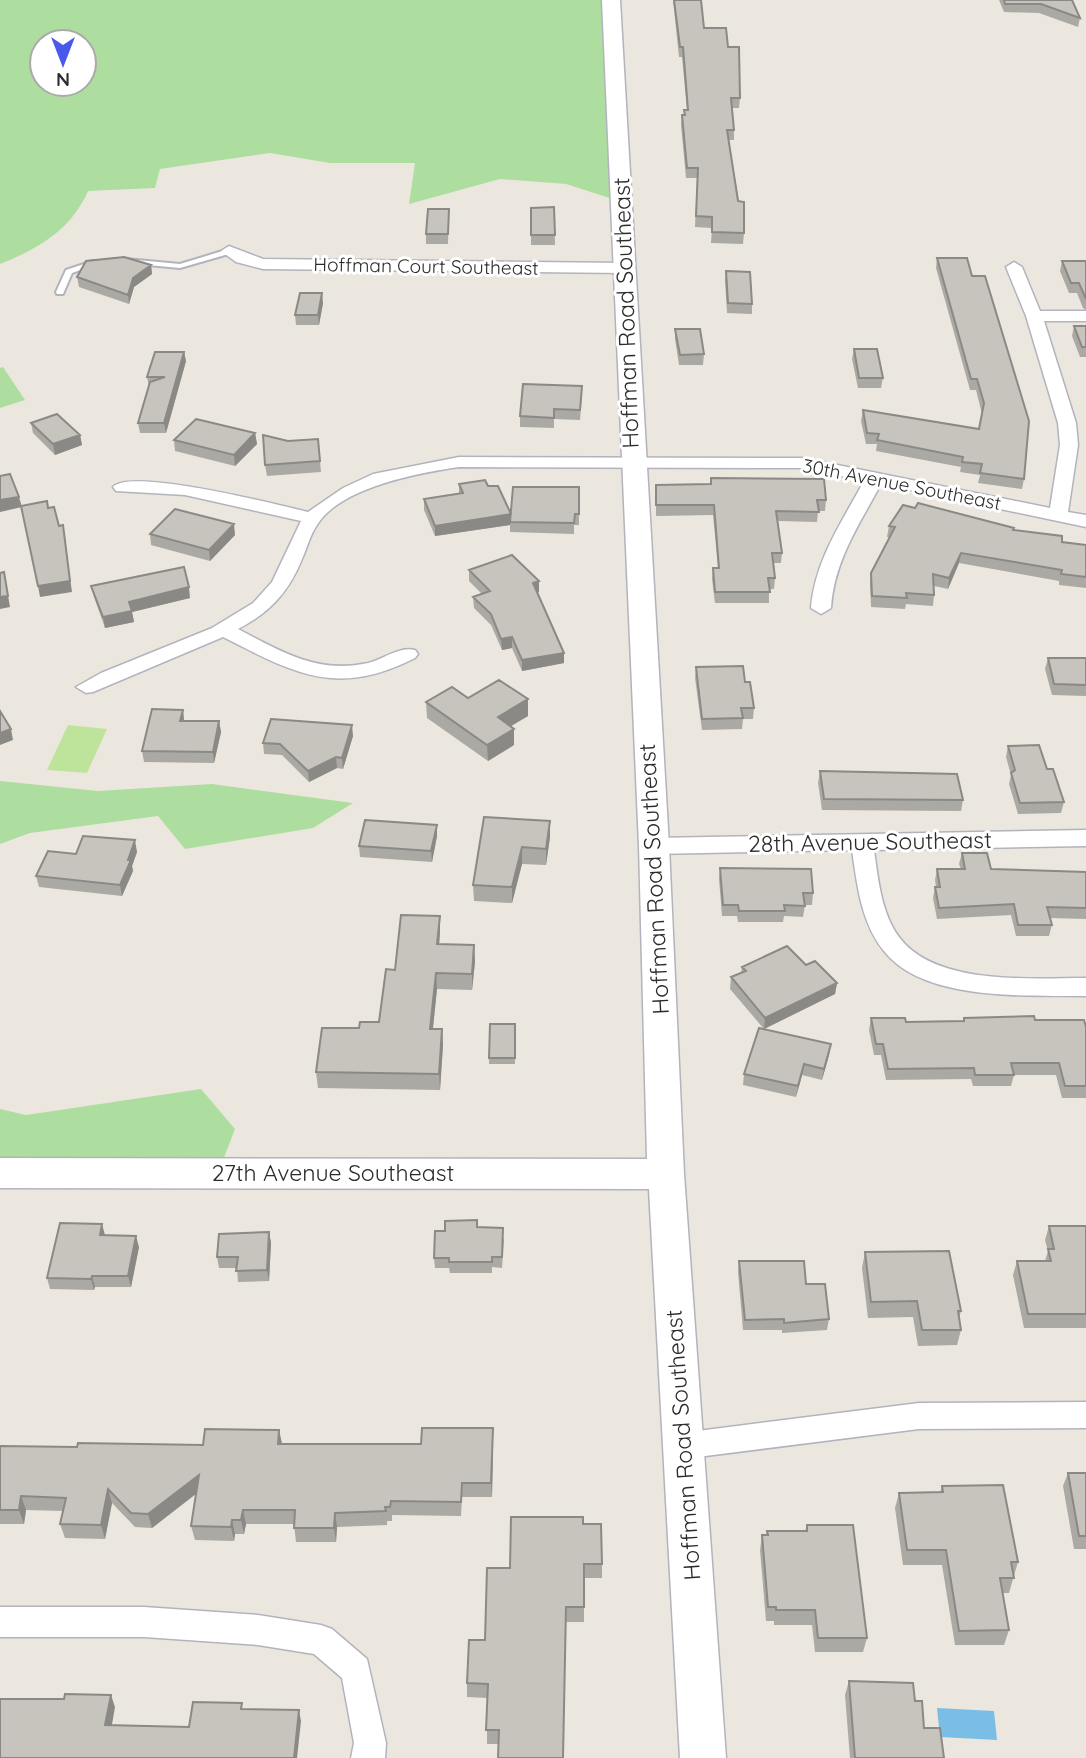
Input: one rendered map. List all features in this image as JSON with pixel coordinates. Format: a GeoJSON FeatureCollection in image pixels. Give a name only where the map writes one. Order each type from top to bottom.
{"type":"FeatureCollection","features":[{"type":"Feature","properties":{"kind":"street","name":"Hoffman Road Southeast"},"geometry":{"type":"LineString","coordinates":[[611,0],[653,846],[666,1174],[703,1758]]}},
{"type":"Feature","properties":{"kind":"street","name":"Hoffman Court Southeast"},"geometry":{"type":"LineString","coordinates":[[229,251],[241,259],[263,264],[625,268]]}},
{"type":"Feature","properties":{"kind":"street"},"geometry":{"type":"LineString","coordinates":[[1014,267],[1034,316],[1067,423],[1069,445],[1058,516]]}},
{"type":"Feature","properties":{"kind":"street"},"geometry":{"type":"LineString","coordinates":[[1034,316],[1086,316]]}},
{"type":"Feature","properties":{"kind":"street","name":"30th Avenue Southeast"},"geometry":{"type":"LineString","coordinates":[[311,518],[362,483],[413,468],[459,462],[632,462],[803,463],[1086,521]]}},
{"type":"Feature","properties":{"kind":"street"},"geometry":{"type":"LineString","coordinates":[[821,608],[820,589],[832,559],[876,476]]}},
{"type":"Feature","properties":{"kind":"street"},"geometry":{"type":"LineString","coordinates":[[86,687],[125,668],[226,631],[264,604],[280,585],[311,518],[185,490],[122,487]]}},
{"type":"Feature","properties":{"kind":"street"},"geometry":{"type":"LineString","coordinates":[[226,631],[297,666],[353,673],[392,663],[408,654]]}},
{"type":"Feature","properties":{"kind":"street","name":"28th Avenue Southeast"},"geometry":{"type":"LineString","coordinates":[[653,846],[1086,838]]}},
{"type":"Feature","properties":{"kind":"street"},"geometry":{"type":"LineString","coordinates":[[862,843],[870,897],[892,946],[930,974],[982,984],[1086,986]]}},
{"type":"Feature","properties":{"kind":"street","name":"27th Avenue Southeast"},"geometry":{"type":"LineString","coordinates":[[0,1173],[666,1174]]}},
{"type":"Feature","properties":{"kind":"street"},"geometry":{"type":"LineString","coordinates":[[682,1446],[919,1416],[1086,1415]]}},
{"type":"Feature","properties":{"kind":"street"},"geometry":{"type":"LineString","coordinates":[[0,1622],[144,1622],[258,1630],[321,1640],[356,1670],[370,1743],[368,1758]]}},
{"type":"Feature","properties":{"kind":"lane"},"geometry":{"type":"LineString","coordinates":[[113,261],[180,266],[229,251]]}},
{"type":"Feature","properties":{"kind":"lane"},"geometry":{"type":"LineString","coordinates":[[60,292],[69,272],[80,266],[103,261]]}},
{"type":"Feature","properties":{"kind":"green space"},"geometry":{"type":"Polygon","coordinates":[[[0,0],[611,0],[622,202],[566,184],[500,179],[409,204],[415,163],[330,163],[270,153],[160,169],[155,188],[88,191],[81,205],[63,227],[27,252],[0,264],[0,0]]]}},
{"type":"Feature","properties":{"kind":"green space"},"geometry":{"type":"Polygon","coordinates":[[[3,367],[25,400],[0,408],[0,368],[3,367]]]}},
{"type":"Feature","properties":{"kind":"green space"},"geometry":{"type":"Polygon","coordinates":[[[68,725],[107,729],[87,773],[47,770],[68,725]]]}},
{"type":"Feature","properties":{"kind":"green space"},"geometry":{"type":"Polygon","coordinates":[[[0,781],[98,791],[212,784],[353,803],[313,828],[185,849],[158,816],[30,833],[0,844],[0,781]]]}},
{"type":"Feature","properties":{"kind":"green space"},"geometry":{"type":"Polygon","coordinates":[[[201,1089],[235,1129],[218,1173],[0,1173],[0,1109],[26,1115],[201,1089]]]}},
{"type":"Feature","properties":{"kind":"water"},"geometry":{"type":"Polygon","coordinates":[[[937,1708],[994,1711],[997,1740],[940,1737],[937,1708]]]}},
{"type":"Feature","properties":{"kind":"building"},"geometry":{"type":"Polygon","coordinates":[[[674,0],[701,0],[704,28],[726,28],[728,47],[739,47],[740,98],[731,98],[734,130],[727,130],[738,201],[744,202],[744,233],[712,232],[712,217],[696,216],[698,168],[687,168],[682,115],[685,115],[684,110],[688,110],[683,47],[680,47],[674,0]]]}},
{"type":"Feature","properties":{"kind":"building"},"geometry":{"type":"Polygon","coordinates":[[[1004,0],[1072,0],[1080,18],[1041,4],[1005,4],[1004,0]]]}},
{"type":"Feature","properties":{"kind":"building"},"geometry":{"type":"Polygon","coordinates":[[[554,207],[555,235],[531,235],[531,208],[554,207]]]}},
{"type":"Feature","properties":{"kind":"building"},"geometry":{"type":"Polygon","coordinates":[[[428,209],[449,209],[448,234],[426,234],[428,209]]]}},
{"type":"Feature","properties":{"kind":"building"},"geometry":{"type":"Polygon","coordinates":[[[124,257],[151,265],[133,278],[128,295],[77,277],[86,261],[124,257]]]}},
{"type":"Feature","properties":{"kind":"building"},"geometry":{"type":"Polygon","coordinates":[[[937,258],[967,258],[972,276],[985,276],[1029,421],[1024,479],[980,473],[982,464],[962,462],[963,457],[877,440],[879,434],[867,433],[863,410],[979,429],[984,403],[977,379],[971,379],[937,258]]]}},
{"type":"Feature","properties":{"kind":"building"},"geometry":{"type":"Polygon","coordinates":[[[1062,261],[1086,261],[1086,299],[1079,283],[1071,283],[1062,261]]]}},
{"type":"Feature","properties":{"kind":"building"},"geometry":{"type":"Polygon","coordinates":[[[726,271],[750,272],[752,304],[728,303],[726,271]]]}},
{"type":"Feature","properties":{"kind":"building"},"geometry":{"type":"Polygon","coordinates":[[[300,293],[322,293],[318,315],[295,315],[300,293]]]}},
{"type":"Feature","properties":{"kind":"building"},"geometry":{"type":"Polygon","coordinates":[[[1074,326],[1086,326],[1086,347],[1082,347],[1074,326]]]}},
{"type":"Feature","properties":{"kind":"building"},"geometry":{"type":"Polygon","coordinates":[[[675,329],[700,329],[704,354],[680,355],[675,329]]]}},
{"type":"Feature","properties":{"kind":"building"},"geometry":{"type":"Polygon","coordinates":[[[854,349],[877,349],[883,378],[859,378],[854,349]]]}},
{"type":"Feature","properties":{"kind":"building"},"geometry":{"type":"Polygon","coordinates":[[[155,352],[184,352],[164,423],[138,423],[150,382],[165,377],[147,377],[155,352]]]}},
{"type":"Feature","properties":{"kind":"building"},"geometry":{"type":"Polygon","coordinates":[[[523,384],[582,386],[580,410],[554,409],[554,418],[520,416],[523,384]]]}},
{"type":"Feature","properties":{"kind":"building"},"geometry":{"type":"Polygon","coordinates":[[[57,414],[80,435],[53,444],[31,423],[57,414]]]}},
{"type":"Feature","properties":{"kind":"building"},"geometry":{"type":"Polygon","coordinates":[[[196,419],[255,433],[234,455],[174,440],[196,419]]]}},
{"type":"Feature","properties":{"kind":"building"},"geometry":{"type":"Polygon","coordinates":[[[263,435],[288,441],[318,439],[320,461],[265,465],[263,435]]]}},
{"type":"Feature","properties":{"kind":"building"},"geometry":{"type":"Polygon","coordinates":[[[10,474],[19,497],[0,500],[0,476],[10,474]]]}},
{"type":"Feature","properties":{"kind":"building"},"geometry":{"type":"Polygon","coordinates":[[[711,478],[824,479],[826,500],[817,500],[819,512],[776,511],[782,553],[772,553],[775,578],[768,578],[770,592],[715,592],[713,568],[719,568],[714,505],[656,505],[656,485],[711,484],[711,478]]]}},
{"type":"Feature","properties":{"kind":"building"},"geometry":{"type":"Polygon","coordinates":[[[485,480],[488,486],[498,486],[511,514],[435,526],[424,499],[463,493],[459,484],[485,480]]]}},
{"type":"Feature","properties":{"kind":"building"},"geometry":{"type":"Polygon","coordinates":[[[513,487],[579,487],[579,514],[575,514],[574,523],[510,522],[513,487]]]}},
{"type":"Feature","properties":{"kind":"building"},"geometry":{"type":"Polygon","coordinates":[[[47,501],[48,508],[54,507],[59,526],[63,525],[70,581],[38,586],[21,506],[47,501]]]}},
{"type":"Feature","properties":{"kind":"building"},"geometry":{"type":"Polygon","coordinates":[[[918,503],[1014,528],[1013,530],[1062,536],[1062,542],[1086,545],[1086,577],[1061,574],[1062,570],[961,553],[949,578],[933,574],[934,595],[906,593],[907,598],[872,596],[871,573],[895,527],[889,526],[903,505],[915,508],[918,503]]]}},
{"type":"Feature","properties":{"kind":"building"},"geometry":{"type":"Polygon","coordinates":[[[175,509],[234,524],[209,550],[150,534],[175,509]]]}},
{"type":"Feature","properties":{"kind":"building"},"geometry":{"type":"Polygon","coordinates":[[[512,555],[539,581],[533,583],[564,653],[522,660],[512,637],[501,639],[491,614],[473,597],[490,591],[469,570],[512,555]]]}},
{"type":"Feature","properties":{"kind":"building"},"geometry":{"type":"Polygon","coordinates":[[[184,567],[189,587],[129,602],[132,611],[103,617],[91,586],[184,567]]]}},
{"type":"Feature","properties":{"kind":"building"},"geometry":{"type":"Polygon","coordinates":[[[4,572],[8,596],[0,597],[0,573],[4,572]]]}},
{"type":"Feature","properties":{"kind":"building"},"geometry":{"type":"Polygon","coordinates":[[[1048,658],[1086,658],[1086,685],[1054,684],[1048,658]]]}},
{"type":"Feature","properties":{"kind":"building"},"geometry":{"type":"Polygon","coordinates":[[[743,666],[745,682],[750,682],[754,708],[741,708],[743,718],[702,719],[696,667],[743,666]]]}},
{"type":"Feature","properties":{"kind":"building"},"geometry":{"type":"Polygon","coordinates":[[[499,680],[528,699],[498,717],[514,729],[487,745],[426,702],[452,687],[468,698],[499,680]]]}},
{"type":"Feature","properties":{"kind":"building"},"geometry":{"type":"Polygon","coordinates":[[[152,709],[183,710],[180,721],[219,721],[213,752],[142,751],[152,709]]]}},
{"type":"Feature","properties":{"kind":"building"},"geometry":{"type":"Polygon","coordinates":[[[0,711],[11,729],[0,733],[0,711]]]}},
{"type":"Feature","properties":{"kind":"building"},"geometry":{"type":"Polygon","coordinates":[[[271,719],[352,725],[342,758],[336,757],[308,771],[280,744],[263,743],[271,719]]]}},
{"type":"Feature","properties":{"kind":"building"},"geometry":{"type":"Polygon","coordinates":[[[1039,745],[1047,769],[1053,769],[1064,802],[1020,803],[1011,773],[1015,770],[1008,746],[1039,745]]]}},
{"type":"Feature","properties":{"kind":"building"},"geometry":{"type":"Polygon","coordinates":[[[820,771],[957,774],[963,800],[824,799],[820,771]]]}},
{"type":"Feature","properties":{"kind":"building"},"geometry":{"type":"Polygon","coordinates":[[[484,817],[550,821],[546,849],[522,847],[512,887],[473,885],[484,817]]]}},
{"type":"Feature","properties":{"kind":"building"},"geometry":{"type":"Polygon","coordinates":[[[365,820],[437,825],[431,851],[359,846],[365,820]]]}},
{"type":"Feature","properties":{"kind":"building"},"geometry":{"type":"Polygon","coordinates":[[[83,836],[135,840],[128,860],[131,860],[120,885],[36,876],[48,851],[76,854],[83,836]]]}},
{"type":"Feature","properties":{"kind":"building"},"geometry":{"type":"Polygon","coordinates":[[[962,853],[987,853],[991,869],[1086,872],[1086,908],[1047,907],[1052,925],[1018,925],[1014,904],[939,908],[935,887],[940,887],[937,869],[965,869],[962,853]]]}},
{"type":"Feature","properties":{"kind":"building"},"geometry":{"type":"Polygon","coordinates":[[[720,868],[811,869],[813,893],[803,893],[805,906],[784,905],[785,911],[739,911],[738,905],[723,905],[720,868]]]}},
{"type":"Feature","properties":{"kind":"building"},"geometry":{"type":"Polygon","coordinates":[[[401,915],[440,916],[437,944],[474,945],[472,974],[436,973],[430,1029],[442,1029],[439,1074],[316,1072],[322,1028],[359,1028],[360,1022],[379,1022],[386,969],[395,970],[401,915]]]}},
{"type":"Feature","properties":{"kind":"building"},"geometry":{"type":"Polygon","coordinates":[[[787,946],[806,965],[815,961],[837,983],[765,1018],[731,977],[746,971],[742,967],[787,946]]]}},
{"type":"Feature","properties":{"kind":"building"},"geometry":{"type":"Polygon","coordinates":[[[1034,1016],[1035,1020],[1084,1020],[1086,1086],[1065,1086],[1059,1063],[1011,1063],[1014,1075],[975,1075],[974,1068],[888,1069],[883,1044],[876,1044],[871,1018],[905,1018],[906,1022],[1034,1016]]]}},
{"type":"Feature","properties":{"kind":"building"},"geometry":{"type":"Polygon","coordinates":[[[490,1024],[515,1024],[515,1058],[489,1058],[490,1024]]]}},
{"type":"Feature","properties":{"kind":"building"},"geometry":{"type":"Polygon","coordinates":[[[759,1028],[831,1044],[824,1069],[804,1064],[798,1086],[744,1074],[759,1028]]]}},
{"type":"Feature","properties":{"kind":"building"},"geometry":{"type":"Polygon","coordinates":[[[477,1220],[477,1227],[503,1228],[502,1257],[492,1257],[492,1262],[449,1262],[449,1258],[434,1258],[435,1231],[445,1231],[445,1221],[477,1220]]]}},
{"type":"Feature","properties":{"kind":"building"},"geometry":{"type":"Polygon","coordinates":[[[60,1223],[102,1224],[100,1235],[136,1236],[128,1276],[47,1278],[60,1223]]]}},
{"type":"Feature","properties":{"kind":"building"},"geometry":{"type":"Polygon","coordinates":[[[1049,1226],[1086,1226],[1086,1314],[1028,1314],[1017,1261],[1051,1261],[1048,1249],[1054,1249],[1049,1226]]]}},
{"type":"Feature","properties":{"kind":"building"},"geometry":{"type":"Polygon","coordinates":[[[269,1232],[267,1270],[236,1271],[238,1257],[217,1257],[219,1234],[269,1232]]]}},
{"type":"Feature","properties":{"kind":"building"},"geometry":{"type":"Polygon","coordinates":[[[949,1251],[961,1311],[958,1311],[961,1330],[922,1330],[917,1301],[871,1302],[865,1252],[949,1251]]]}},
{"type":"Feature","properties":{"kind":"building"},"geometry":{"type":"Polygon","coordinates":[[[739,1261],[804,1261],[806,1284],[825,1284],[829,1319],[784,1323],[784,1319],[745,1320],[739,1261]]]}},
{"type":"Feature","properties":{"kind":"building"},"geometry":{"type":"Polygon","coordinates":[[[422,1428],[493,1428],[491,1483],[462,1483],[461,1502],[391,1501],[390,1507],[385,1507],[386,1511],[335,1513],[334,1528],[294,1528],[295,1510],[243,1510],[241,1520],[232,1520],[231,1527],[191,1526],[199,1475],[148,1514],[131,1513],[108,1489],[101,1525],[60,1524],[66,1498],[21,1496],[19,1510],[0,1510],[0,1446],[77,1447],[78,1443],[203,1445],[205,1429],[279,1430],[278,1444],[421,1444],[422,1428]]]}},
{"type":"Feature","properties":{"kind":"building"},"geometry":{"type":"Polygon","coordinates":[[[1068,1473],[1086,1473],[1086,1536],[1079,1536],[1068,1473]]]}},
{"type":"Feature","properties":{"kind":"building"},"geometry":{"type":"Polygon","coordinates":[[[1003,1485],[1018,1562],[1011,1562],[1014,1578],[1000,1578],[1009,1630],[959,1631],[946,1550],[907,1550],[899,1493],[943,1492],[942,1486],[1003,1485]]]}},
{"type":"Feature","properties":{"kind":"building"},"geometry":{"type":"Polygon","coordinates":[[[511,1517],[583,1517],[583,1524],[601,1524],[602,1564],[584,1564],[584,1607],[566,1607],[563,1758],[498,1758],[499,1730],[486,1730],[488,1684],[467,1683],[469,1640],[485,1640],[487,1568],[510,1568],[511,1517]]]}},
{"type":"Feature","properties":{"kind":"building"},"geometry":{"type":"Polygon","coordinates":[[[807,1525],[853,1525],[867,1638],[818,1638],[815,1610],[776,1610],[776,1607],[768,1607],[762,1535],[768,1535],[767,1531],[807,1531],[807,1525]]]}},
{"type":"Feature","properties":{"kind":"building"},"geometry":{"type":"Polygon","coordinates":[[[849,1681],[913,1683],[915,1701],[922,1701],[924,1728],[940,1728],[944,1758],[855,1758],[849,1681]]]}},
{"type":"Feature","properties":{"kind":"building"},"geometry":{"type":"Polygon","coordinates":[[[65,1694],[111,1695],[105,1725],[189,1727],[193,1702],[242,1703],[241,1709],[299,1710],[294,1758],[0,1758],[0,1699],[64,1699],[65,1694]]]}}]}
